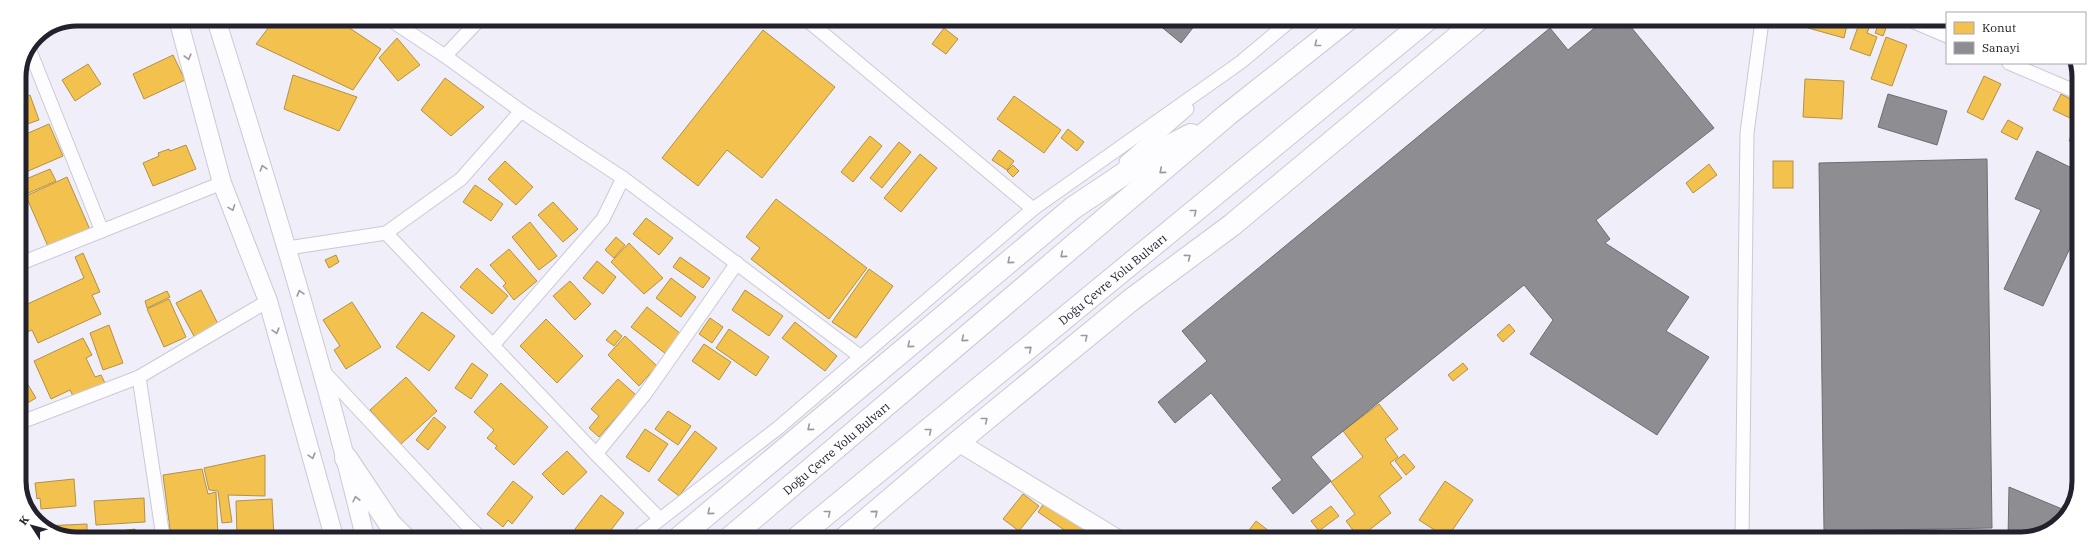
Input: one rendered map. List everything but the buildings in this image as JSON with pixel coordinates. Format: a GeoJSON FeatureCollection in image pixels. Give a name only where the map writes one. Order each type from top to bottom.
{"type":"FeatureCollection","features":[{"type":"Feature","properties":{"kind":"highway","name":"Doğu Çevre Yolu Bulvarı"},"geometry":{"type":"LineString","coordinates":[[737,532],[1227,115],[1339,26]]}},
{"type":"Feature","properties":{"kind":"highway","name":"Doğu Çevre Yolu Bulvarı"},"geometry":{"type":"LineString","coordinates":[[805,532],[1420,26]]}},
{"type":"Feature","properties":{"kind":"highway"},"geometry":{"type":"LineString","coordinates":[[852,532],[958,442],[1131,300],[1232,225],[1471,26]]}},
{"type":"Feature","properties":{"kind":"highway"},"geometry":{"type":"LineString","coordinates":[[686,532],[1074,208],[1152,155],[1227,115]]}},
{"type":"Feature","properties":{"kind":"highway"},"geometry":{"type":"LineString","coordinates":[[346,458],[390,524],[398,532]]}},
{"type":"Feature","properties":{"kind":"main road"},"geometry":{"type":"LineString","coordinates":[[180,26],[222,183],[268,301],[333,532]]}},
{"type":"Feature","properties":{"kind":"main road"},"geometry":{"type":"LineString","coordinates":[[218,26],[288,248],[346,458],[364,532]]}},
{"type":"Feature","properties":{"kind":"main road"},"geometry":{"type":"LineString","coordinates":[[958,442],[1106,532]]}},
{"type":"Feature","properties":{"kind":"street"},"geometry":{"type":"LineString","coordinates":[[400,26],[445,56],[521,111],[624,178],[861,357]]}},
{"type":"Feature","properties":{"kind":"street"},"geometry":{"type":"LineString","coordinates":[[445,56],[473,26]]}},
{"type":"Feature","properties":{"kind":"street"},"geometry":{"type":"LineString","coordinates":[[814,26],[1033,209]]}},
{"type":"Feature","properties":{"kind":"street"},"geometry":{"type":"LineString","coordinates":[[1074,208],[1284,26]]}},
{"type":"Feature","properties":{"kind":"street"},"geometry":{"type":"LineString","coordinates":[[1742,532],[1747,133],[1761,26]]}},
{"type":"Feature","properties":{"kind":"street"},"geometry":{"type":"LineString","coordinates":[[1924,26],[1946,36]]}},
{"type":"Feature","properties":{"kind":"street"},"geometry":{"type":"LineString","coordinates":[[32,54],[102,231]]}},
{"type":"Feature","properties":{"kind":"street"},"geometry":{"type":"LineString","coordinates":[[644,532],[778,428],[1033,209],[1241,62]]}},
{"type":"Feature","properties":{"kind":"street"},"geometry":{"type":"LineString","coordinates":[[2011,64],[2072,90]]}},
{"type":"Feature","properties":{"kind":"street"},"geometry":{"type":"LineString","coordinates":[[288,248],[386,233],[461,179],[521,111]]}},
{"type":"Feature","properties":{"kind":"street"},"geometry":{"type":"LineString","coordinates":[[494,344],[603,219],[624,178]]}},
{"type":"Feature","properties":{"kind":"street"},"geometry":{"type":"LineString","coordinates":[[26,261],[222,183]]}},
{"type":"Feature","properties":{"kind":"street"},"geometry":{"type":"LineString","coordinates":[[386,233],[494,344],[596,454],[660,519]]}},
{"type":"Feature","properties":{"kind":"street"},"geometry":{"type":"LineString","coordinates":[[596,454],[645,394],[737,262]]}},
{"type":"Feature","properties":{"kind":"street"},"geometry":{"type":"LineString","coordinates":[[26,420],[140,377],[268,301]]}},
{"type":"Feature","properties":{"kind":"street"},"geometry":{"type":"LineString","coordinates":[[322,370],[475,532]]}},
{"type":"Feature","properties":{"kind":"street"},"geometry":{"type":"LineString","coordinates":[[140,377],[162,532]]}}]}
